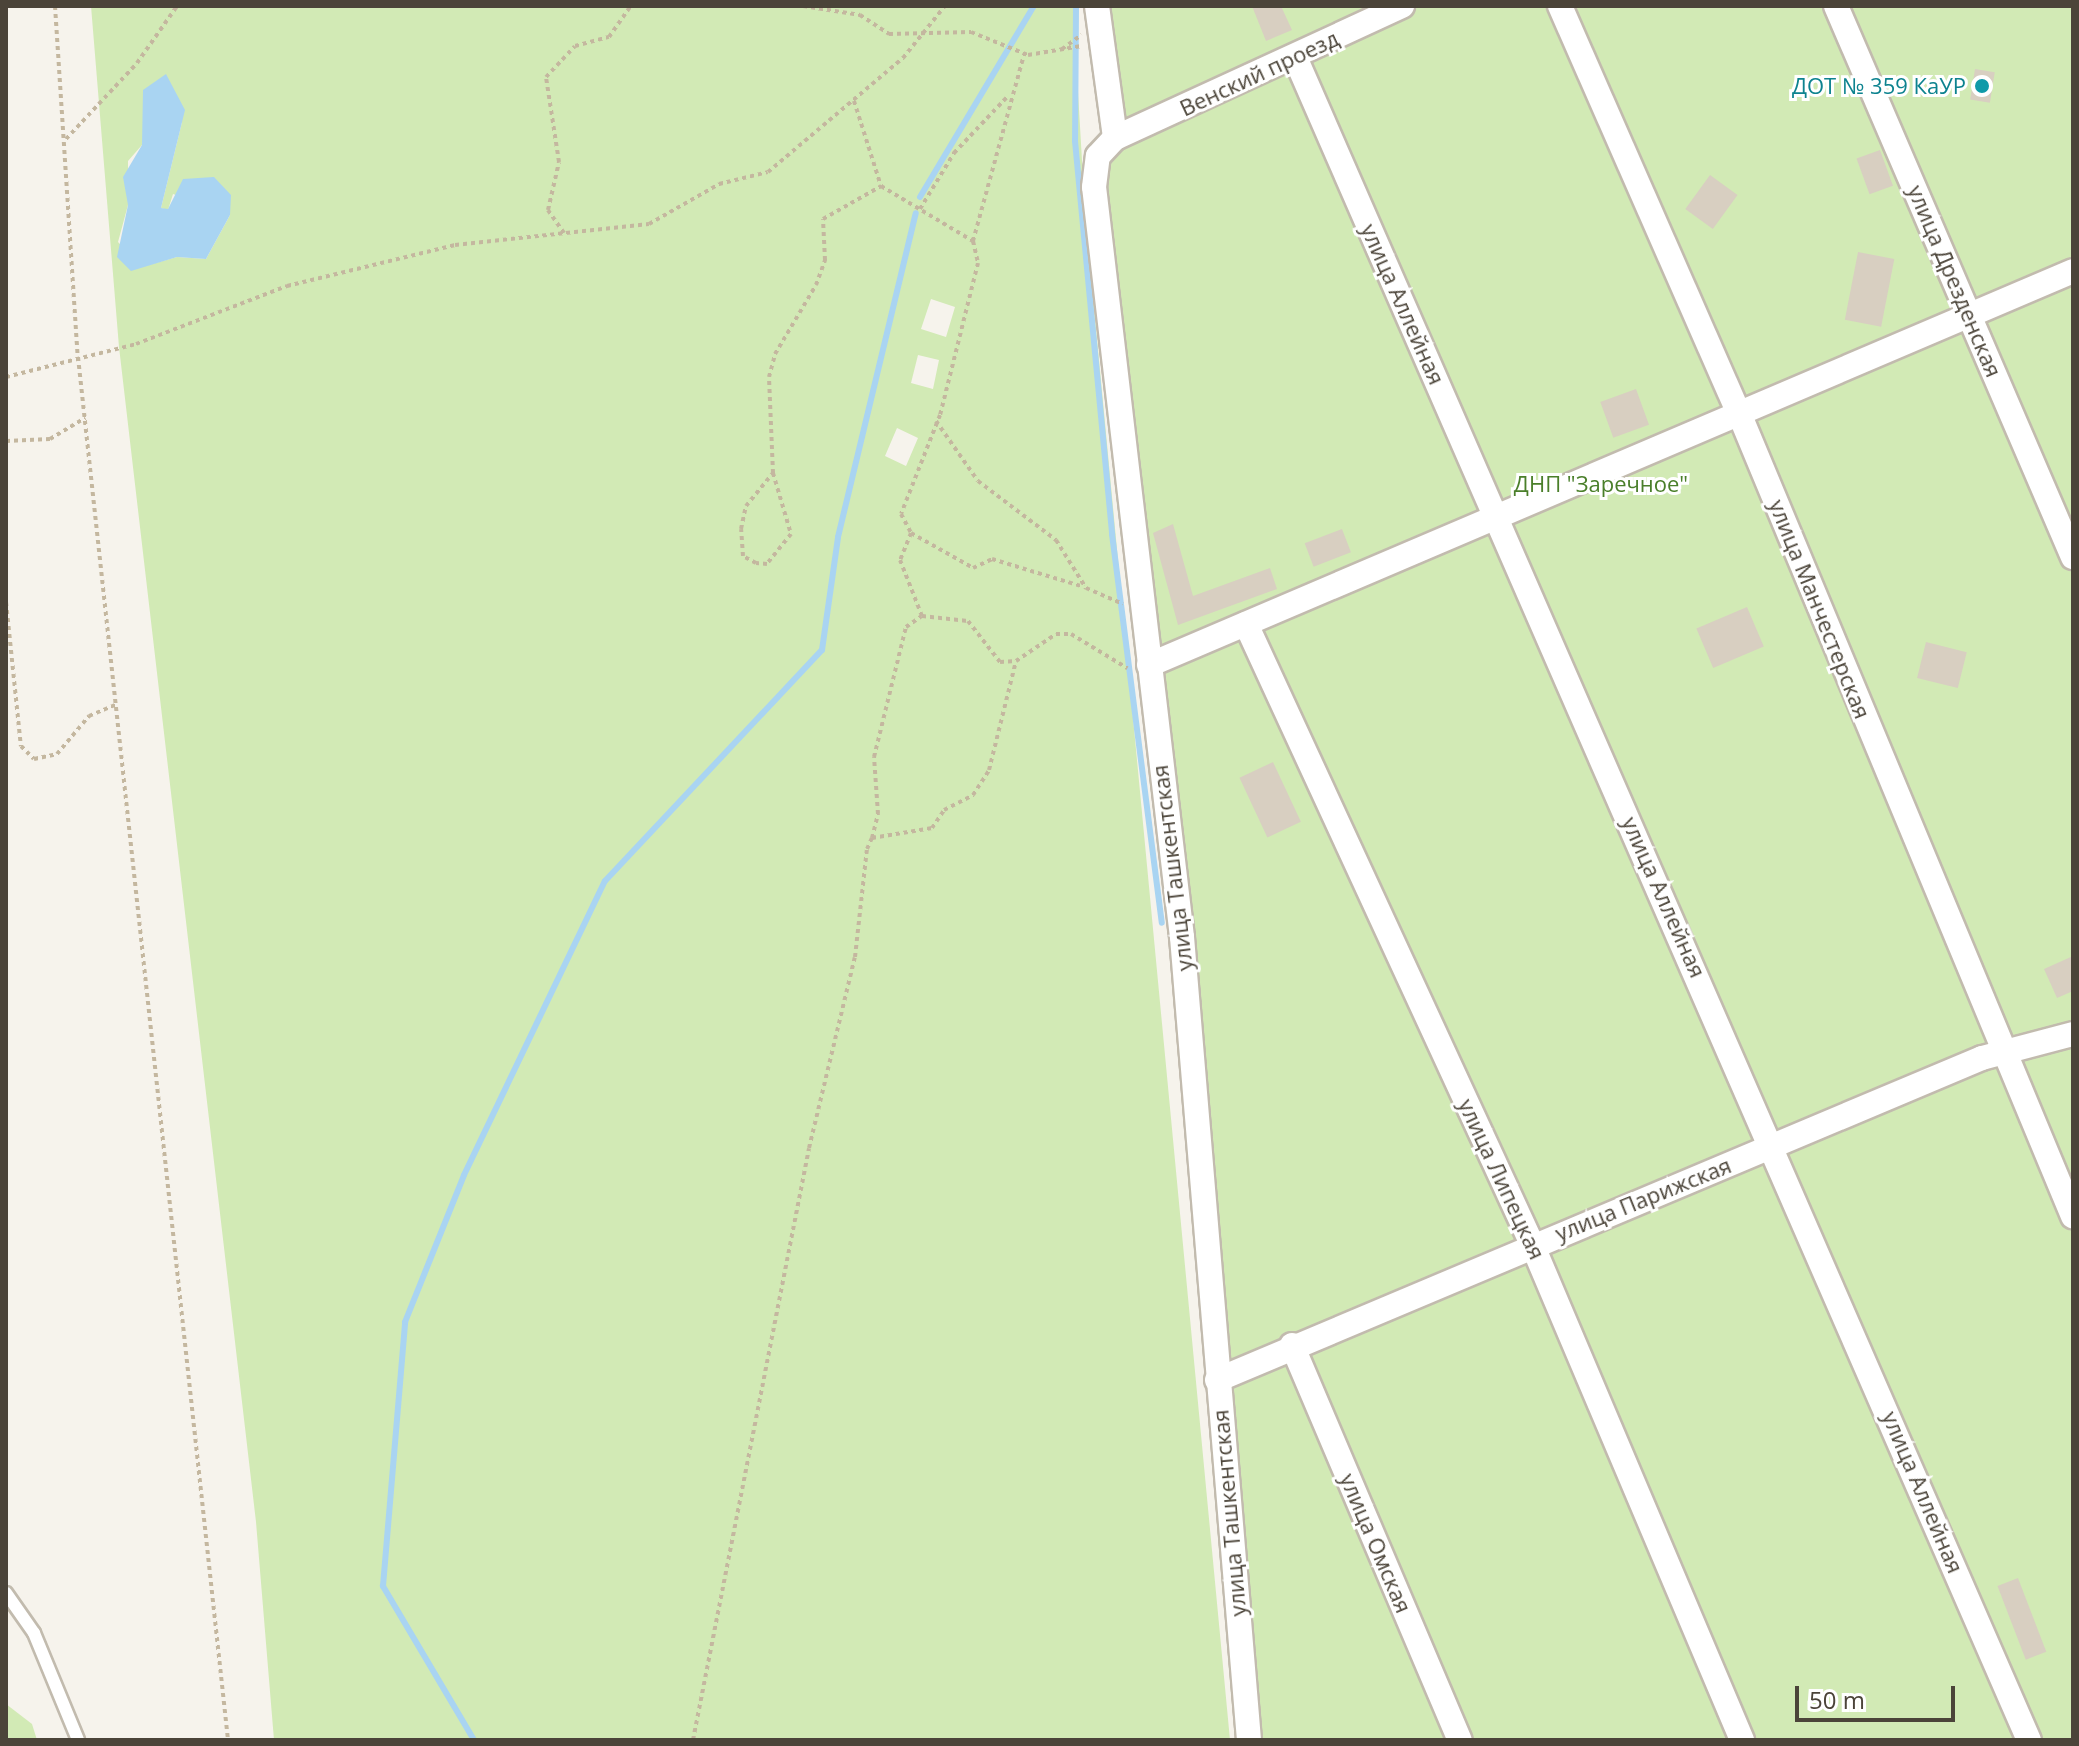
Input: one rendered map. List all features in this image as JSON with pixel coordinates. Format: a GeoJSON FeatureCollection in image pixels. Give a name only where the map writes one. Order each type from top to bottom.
{"type":"FeatureCollection","features":[{"type":"Feature","properties":{"kind":"street"},"geometry":{"type":"LineString","coordinates":[[1097,6],[1089,38],[1115,138]]}},
{"type":"Feature","properties":{"kind":"street","name":"Венский проезд"},"geometry":{"type":"LineString","coordinates":[[1115,138],[1402,6]]}},
{"type":"Feature","properties":{"kind":"street","name":"улица Манчестерская"},"geometry":{"type":"LineString","coordinates":[[1560,6],[1739,413],[2003,1055],[2073,1216]]}},
{"type":"Feature","properties":{"kind":"street","name":"улица Дрезденская"},"geometry":{"type":"LineString","coordinates":[[1836,6],[2073,557]]}},
{"type":"Feature","properties":{"kind":"street","name":"улица Аллейная"},"geometry":{"type":"LineString","coordinates":[[1295,57],[1774,1144],[2029,1740]]}},
{"type":"Feature","properties":{"kind":"street","name":"улица Ташкентская"},"geometry":{"type":"LineString","coordinates":[[1115,138],[1098,156],[1094,187],[1182,937],[1249,1740]]}},
{"type":"Feature","properties":{"kind":"street"},"geometry":{"type":"LineString","coordinates":[[1149,665],[2073,271]]}},
{"type":"Feature","properties":{"kind":"street","name":"улица Липецкая"},"geometry":{"type":"LineString","coordinates":[[1246,624],[1532,1244],[1742,1740]]}},
{"type":"Feature","properties":{"kind":"street","name":"улица Парижская"},"geometry":{"type":"LineString","coordinates":[[1217,1380],[1292,1345],[1774,1144],[2003,1055],[2073,1034]]}},
{"type":"Feature","properties":{"kind":"street","name":"улица Омская"},"geometry":{"type":"LineString","coordinates":[[1292,1345],[1460,1740]]}},
{"type":"Feature","properties":{"kind":"lane"},"geometry":{"type":"LineString","coordinates":[[6,1593],[34,1633],[78,1740]]}},
{"type":"Feature","properties":{"kind":"path"},"geometry":{"type":"LineString","coordinates":[[55,6],[78,357],[228,1740]]}},
{"type":"Feature","properties":{"kind":"path"},"geometry":{"type":"LineString","coordinates":[[65,141],[137,63],[177,6]]}},
{"type":"Feature","properties":{"kind":"path"},"geometry":{"type":"LineString","coordinates":[[564,233],[548,210],[559,162],[546,77],[575,46],[609,37],[631,6]]}},
{"type":"Feature","properties":{"kind":"path"},"geometry":{"type":"LineString","coordinates":[[803,6],[860,15],[889,34],[971,32],[1024,54],[1060,50],[1089,38]]}},
{"type":"Feature","properties":{"kind":"path"},"geometry":{"type":"LineString","coordinates":[[6,377],[136,344],[287,286],[455,245],[649,224],[719,184],[768,172],[854,101],[924,34],[945,6]]}},
{"type":"Feature","properties":{"kind":"path"},"geometry":{"type":"LineString","coordinates":[[1060,50],[1073,40],[1089,38]]}},
{"type":"Feature","properties":{"kind":"path"},"geometry":{"type":"LineString","coordinates":[[1024,54],[973,241],[976,280],[936,421],[901,514],[911,533],[973,568],[992,559],[1086,588],[1116,604]]}},
{"type":"Feature","properties":{"kind":"path"},"geometry":{"type":"LineString","coordinates":[[920,209],[954,153],[1012,91]]}},
{"type":"Feature","properties":{"kind":"path"},"geometry":{"type":"LineString","coordinates":[[854,101],[881,186],[920,209],[943,229],[973,241]]}},
{"type":"Feature","properties":{"kind":"path"},"geometry":{"type":"LineString","coordinates":[[773,473],[746,506],[741,529],[743,556],[756,563],[767,564],[791,534],[773,473],[769,377],[788,328],[816,285],[825,260],[823,219],[881,186]]}},
{"type":"Feature","properties":{"kind":"path"},"geometry":{"type":"LineString","coordinates":[[6,441],[50,439],[85,418]]}},
{"type":"Feature","properties":{"kind":"path"},"geometry":{"type":"LineString","coordinates":[[936,421],[978,481],[1056,540],[1086,588]]}},
{"type":"Feature","properties":{"kind":"path"},"geometry":{"type":"LineString","coordinates":[[911,533],[900,560],[922,616]]}},
{"type":"Feature","properties":{"kind":"path"},"geometry":{"type":"LineString","coordinates":[[6,602],[21,746],[34,759],[57,754],[89,716],[117,704]]}},
{"type":"Feature","properties":{"kind":"path"},"geometry":{"type":"LineString","coordinates":[[693,1740],[809,1148],[855,957],[878,814],[874,757],[906,627],[922,616],[968,621],[990,656],[1016,661]]}},
{"type":"Feature","properties":{"kind":"path"},"geometry":{"type":"LineString","coordinates":[[872,838],[932,828],[944,810],[973,795],[989,770],[1016,661],[1034,644],[1071,634],[1124,668]]}},
{"type":"Feature","properties":{"kind":"green space"},"geometry":{"type":"Polygon","coordinates":[[[91,6],[1073,6],[1085,212],[1230,1740],[274,1740],[256,1522],[119,347],[91,6]],[[182,122],[146,125],[142,145],[128,161],[128,205],[118,242],[141,267],[177,257],[206,259],[230,215],[173,194],[168,210],[161,208],[182,122]],[[931,299],[921,329],[946,337],[955,307],[931,299]],[[918,355],[911,383],[933,389],[939,360],[918,355]],[[897,428],[885,456],[906,466],[918,438],[897,428]]]}},
{"type":"Feature","properties":{"kind":"green space","name":"ДНП \"Заречное\""},"geometry":{"type":"Polygon","coordinates":[[[1097,6],[2073,6],[2073,1740],[1249,1740],[1098,239],[1114,128],[1097,6]]]}},
{"type":"Feature","properties":{"kind":"green space"},"geometry":{"type":"Polygon","coordinates":[[[6,1704],[32,1724],[37,1740],[6,1740],[6,1704]]]}},
{"type":"Feature","properties":{"kind":"water"},"geometry":{"type":"Polygon","coordinates":[[[166,74],[185,110],[161,208],[168,209],[183,179],[214,177],[231,195],[230,215],[206,259],[177,257],[131,271],[117,257],[128,205],[123,177],[142,145],[143,90],[166,74]]]}},
{"type":"Feature","properties":{"kind":"building"},"geometry":{"type":"Polygon","coordinates":[[[1252,6],[1281,6],[1292,30],[1266,41],[1252,6]]]}},
{"type":"Feature","properties":{"kind":"building","name":"ДОТ № 359 КаУР"},"geometry":{"type":"Polygon","coordinates":[[[1975,69],[1995,72],[1990,103],[1970,100],[1975,69]]]}},
{"type":"Feature","properties":{"kind":"building"},"geometry":{"type":"Polygon","coordinates":[[[1880,150],[1893,186],[1870,194],[1857,159],[1880,150]]]}},
{"type":"Feature","properties":{"kind":"building"},"geometry":{"type":"Polygon","coordinates":[[[1710,175],[1738,195],[1713,229],[1685,209],[1710,175]]]}},
{"type":"Feature","properties":{"kind":"building"},"geometry":{"type":"Polygon","coordinates":[[[1858,252],[1894,259],[1881,327],[1845,320],[1858,252]]]}},
{"type":"Feature","properties":{"kind":"building"},"geometry":{"type":"Polygon","coordinates":[[[1636,389],[1649,425],[1613,438],[1600,402],[1636,389]]]}},
{"type":"Feature","properties":{"kind":"building"},"geometry":{"type":"Polygon","coordinates":[[[1173,524],[1193,596],[1270,568],[1277,589],[1178,625],[1153,533],[1173,524]]]}},
{"type":"Feature","properties":{"kind":"building"},"geometry":{"type":"Polygon","coordinates":[[[1342,529],[1351,552],[1314,567],[1305,543],[1342,529]]]}},
{"type":"Feature","properties":{"kind":"building"},"geometry":{"type":"Polygon","coordinates":[[[1747,607],[1764,647],[1713,668],[1696,628],[1747,607]]]}},
{"type":"Feature","properties":{"kind":"building"},"geometry":{"type":"Polygon","coordinates":[[[1926,642],[1967,652],[1958,688],[1917,678],[1926,642]]]}},
{"type":"Feature","properties":{"kind":"building"},"geometry":{"type":"Polygon","coordinates":[[[1273,762],[1301,822],[1267,837],[1239,778],[1273,762]]]}},
{"type":"Feature","properties":{"kind":"building"},"geometry":{"type":"Polygon","coordinates":[[[2073,956],[2073,991],[2057,998],[2044,969],[2073,956]]]}},
{"type":"Feature","properties":{"kind":"building"},"geometry":{"type":"Polygon","coordinates":[[[2018,1578],[2046,1652],[2026,1660],[1997,1586],[2018,1578]]]}},
{"type":"Feature","properties":{"kind":"waterway"},"geometry":{"type":"LineString","coordinates":[[920,197],[1034,6]]}},
{"type":"Feature","properties":{"kind":"waterway"},"geometry":{"type":"LineString","coordinates":[[1076,6],[1075,141],[1112,534],[1162,923]]}},
{"type":"Feature","properties":{"kind":"waterway"},"geometry":{"type":"LineString","coordinates":[[474,1740],[383,1586],[405,1322],[464,1175],[605,881],[822,650],[838,537],[916,213]]}},
{"type":"Feature","properties":{"kind":"place","name":"ДОТ № 359 КаУР"},"geometry":{"type":"Point","coordinates":[1982,86]}}]}
